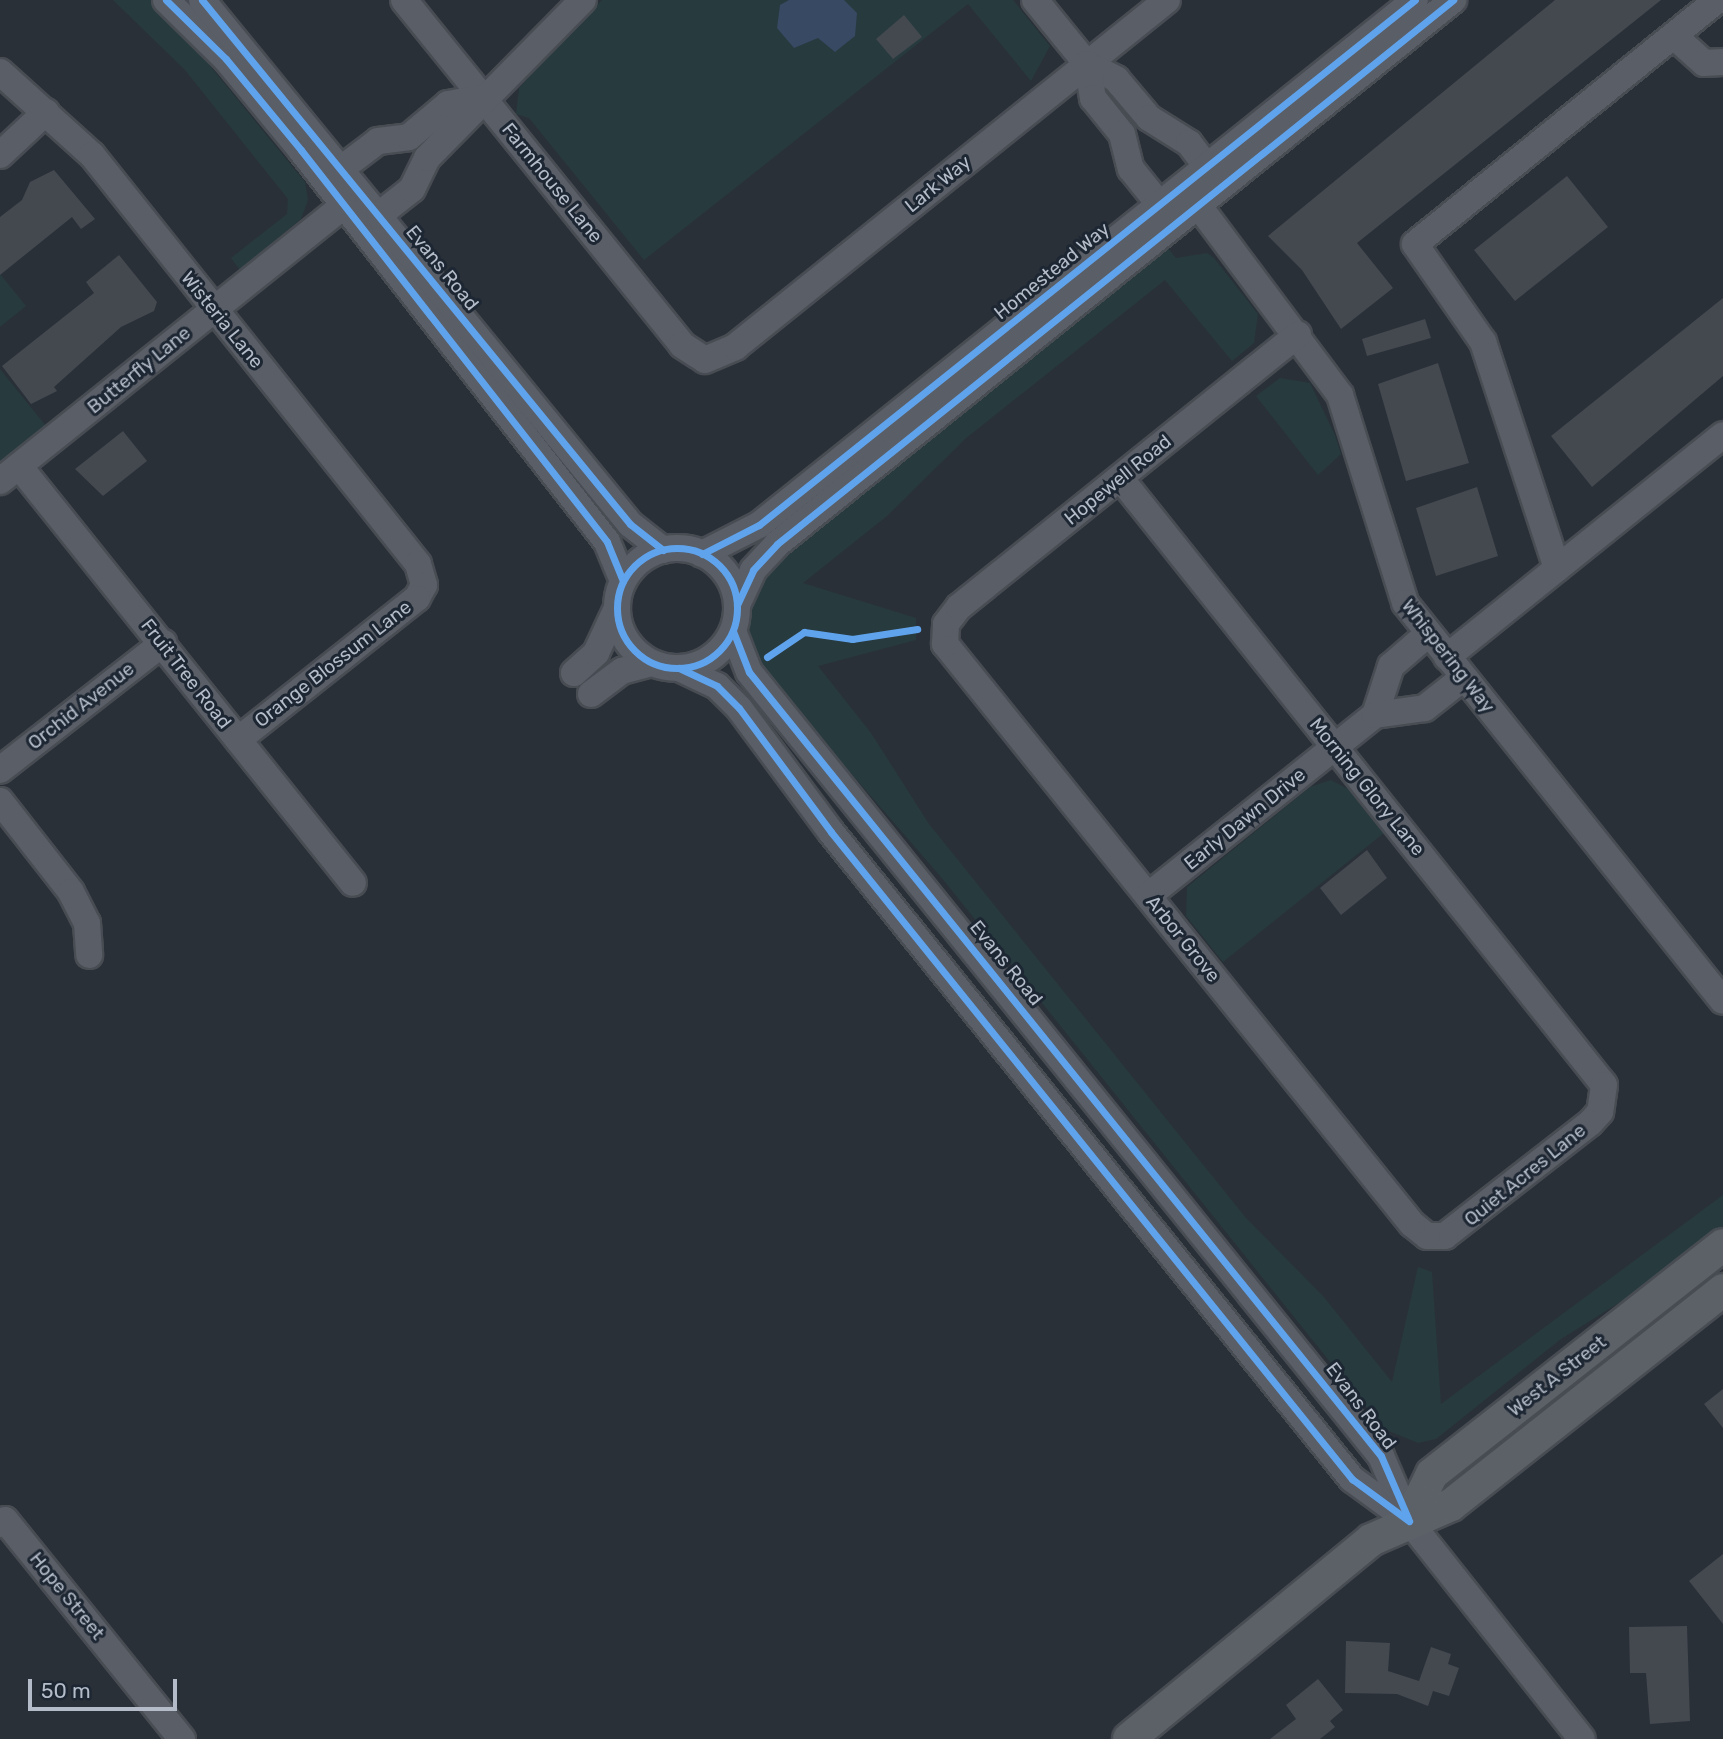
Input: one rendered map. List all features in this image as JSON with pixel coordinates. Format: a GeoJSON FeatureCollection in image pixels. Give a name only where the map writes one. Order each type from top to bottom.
{"type":"FeatureCollection","features":[{"type":"Feature","properties":{"kind":"main road","name":"West A Street"},"geometry":{"type":"LineString","coordinates":[[1409,1521],[1432,1474],[1723,1245]]}},
{"type":"Feature","properties":{"kind":"main road","name":"West A Street"},"geometry":{"type":"LineString","coordinates":[[1129,1739],[1371,1540],[1409,1521],[1451,1505],[1723,1290]]}},
{"type":"Feature","properties":{"kind":"street","name":"Evans Road"},"geometry":{"type":"LineString","coordinates":[[166,0],[226,59],[343,206],[607,542],[623,581]]}},
{"type":"Feature","properties":{"kind":"street","name":"Evans Road"},"geometry":{"type":"LineString","coordinates":[[202,0],[630,524],[663,550]]}},
{"type":"Feature","properties":{"kind":"street","name":"Farmhouse Lane"},"geometry":{"type":"LineString","coordinates":[[404,0],[682,345],[705,360]]}},
{"type":"Feature","properties":{"kind":"street"},"geometry":{"type":"LineString","coordinates":[[482,98],[448,104],[409,137],[379,141],[341,169],[343,206],[379,215],[420,180],[427,158],[466,125],[482,98],[583,0]]}},
{"type":"Feature","properties":{"kind":"street"},"geometry":{"type":"LineString","coordinates":[[1035,0],[1087,64],[1116,79],[1150,119],[1175,131],[1207,167],[1198,205],[1160,205],[1131,169],[1125,140],[1093,97],[1087,64]]}},
{"type":"Feature","properties":{"kind":"street","name":"Lark Way"},"geometry":{"type":"LineString","coordinates":[[705,360],[735,347],[1167,0]]}},
{"type":"Feature","properties":{"kind":"street","name":"Homestead Way"},"geometry":{"type":"LineString","coordinates":[[702,554],[751,531],[1415,0]]}},
{"type":"Feature","properties":{"kind":"street","name":"Homestead Way"},"geometry":{"type":"LineString","coordinates":[[735,618],[752,570],[777,544],[1453,0]]}},
{"type":"Feature","properties":{"kind":"street"},"geometry":{"type":"LineString","coordinates":[[1557,568],[1483,342],[1415,244],[1717,0]]}},
{"type":"Feature","properties":{"kind":"street"},"geometry":{"type":"LineString","coordinates":[[1674,36],[1704,63],[1723,62]]}},
{"type":"Feature","properties":{"kind":"street","name":"Wisteria Lane"},"geometry":{"type":"LineString","coordinates":[[0,72],[92,155],[418,564],[424,585]]}},
{"type":"Feature","properties":{"kind":"street"},"geometry":{"type":"LineString","coordinates":[[0,155],[46,112]]}},
{"type":"Feature","properties":{"kind":"street"},"geometry":{"type":"LineString","coordinates":[[1125,140],[1150,119]]}},
{"type":"Feature","properties":{"kind":"street"},"geometry":{"type":"LineString","coordinates":[[409,137],[427,158]]}},
{"type":"Feature","properties":{"kind":"street","name":"Whispering Way"},"geometry":{"type":"LineString","coordinates":[[1198,205],[1298,334],[1349,415],[1394,583],[1428,634],[1723,1001]]}},
{"type":"Feature","properties":{"kind":"street","name":"Butterfly Lane"},"geometry":{"type":"LineString","coordinates":[[9,474],[343,206]]}},
{"type":"Feature","properties":{"kind":"street","name":"Hopewell Road"},"geometry":{"type":"LineString","coordinates":[[944,630],[972,596],[1298,334]]}},
{"type":"Feature","properties":{"kind":"street"},"geometry":{"type":"LineString","coordinates":[[1447,657],[1723,435]]}},
{"type":"Feature","properties":{"kind":"street","name":"Fruit Tree Road"},"geometry":{"type":"LineString","coordinates":[[9,474],[163,643],[353,883]]}},
{"type":"Feature","properties":{"kind":"street","name":"Morning Glory Lane"},"geometry":{"type":"LineString","coordinates":[[1120,478],[1602,1080],[1604,1100]]}},
{"type":"Feature","properties":{"kind":"street"},"geometry":{"type":"LineString","coordinates":[[574,673],[596,653],[617,608],[623,581],[640,561],[663,550],[702,554],[723,569],[735,618],[717,653],[679,668],[652,663],[622,671],[591,694]]}},
{"type":"Feature","properties":{"kind":"street","name":"Orange Blossum Lane"},"geometry":{"type":"LineString","coordinates":[[238,740],[417,598],[424,585]]}},
{"type":"Feature","properties":{"kind":"street"},"geometry":{"type":"LineString","coordinates":[[617,608],[630,646],[652,663]]}},
{"type":"Feature","properties":{"kind":"street","name":"Evans Road"},"geometry":{"type":"LineString","coordinates":[[735,618],[749,672],[1381,1456],[1409,1521],[1582,1739]]}},
{"type":"Feature","properties":{"kind":"street","name":"Arbor Grove"},"geometry":{"type":"LineString","coordinates":[[944,630],[945,644],[1412,1224],[1435,1237]]}},
{"type":"Feature","properties":{"kind":"street"},"geometry":{"type":"LineString","coordinates":[[1428,634],[1391,666],[1375,715],[1425,708],[1463,678]]}},
{"type":"Feature","properties":{"kind":"street","name":"Orchid Avenue"},"geometry":{"type":"LineString","coordinates":[[0,770],[163,643]]}},
{"type":"Feature","properties":{"kind":"street","name":"Evans Road"},"geometry":{"type":"LineString","coordinates":[[679,668],[717,686],[739,708],[1016,1060],[1352,1479],[1409,1521]]}},
{"type":"Feature","properties":{"kind":"street","name":"Early Dawn Drive"},"geometry":{"type":"LineString","coordinates":[[1148,896],[1375,715]]}},
{"type":"Feature","properties":{"kind":"street"},"geometry":{"type":"LineString","coordinates":[[0,801],[71,892],[87,923],[89,955]]}},
{"type":"Feature","properties":{"kind":"street"},"geometry":{"type":"LineString","coordinates":[[1016,1060],[1045,1036]]}},
{"type":"Feature","properties":{"kind":"street","name":"Quiet Acres Lane"},"geometry":{"type":"LineString","coordinates":[[1435,1237],[1453,1232],[1590,1123],[1604,1100]]}},
{"type":"Feature","properties":{"kind":"street","name":"Hope Street"},"geometry":{"type":"LineString","coordinates":[[2,1522],[181,1739]]}},
{"type":"Feature","properties":{"kind":"green space"},"geometry":{"type":"Polygon","coordinates":[[[113,0],[152,0],[170,17],[305,182],[308,200],[301,219],[240,270],[231,258],[287,214],[288,199],[185,70],[113,0]]]}},
{"type":"Feature","properties":{"kind":"green space"},"geometry":{"type":"Polygon","coordinates":[[[602,0],[1013,0],[1050,46],[1031,81],[968,4],[644,260],[529,118],[516,114],[519,88],[602,0]]]}},
{"type":"Feature","properties":{"kind":"green space"},"geometry":{"type":"Polygon","coordinates":[[[1167,247],[1176,258],[1207,253],[1214,258],[1258,314],[1254,343],[1232,361],[1165,280],[965,439],[887,516],[803,583],[916,618],[916,640],[818,666],[871,733],[929,824],[1246,1218],[1323,1296],[1392,1382],[1418,1267],[1432,1272],[1441,1404],[1723,1195],[1723,1226],[1649,1284],[1561,1339],[1436,1439],[1418,1443],[1384,1429],[941,877],[757,665],[745,629],[757,585],[788,550],[1167,247]]]}},
{"type":"Feature","properties":{"kind":"green space"},"geometry":{"type":"Polygon","coordinates":[[[0,274],[26,306],[0,327],[0,274]]]}},
{"type":"Feature","properties":{"kind":"green space"},"geometry":{"type":"Polygon","coordinates":[[[0,369],[46,426],[0,462],[0,369]]]}},
{"type":"Feature","properties":{"kind":"green space"},"geometry":{"type":"Polygon","coordinates":[[[1280,378],[1310,383],[1335,435],[1341,454],[1318,475],[1256,396],[1280,378]]]}},
{"type":"Feature","properties":{"kind":"green space"},"geometry":{"type":"Polygon","coordinates":[[[1331,780],[1348,789],[1384,833],[1223,962],[1186,916],[1187,887],[1310,787],[1331,780]]]}},
{"type":"Feature","properties":{"kind":"water"},"geometry":{"type":"Polygon","coordinates":[[[789,0],[844,0],[857,13],[855,36],[835,52],[818,38],[794,48],[777,28],[780,5],[789,0]]]}},
{"type":"Feature","properties":{"kind":"building"},"geometry":{"type":"Polygon","coordinates":[[[1555,0],[1661,0],[1357,243],[1393,288],[1341,329],[1302,270],[1268,236],[1555,0]]]}},
{"type":"Feature","properties":{"kind":"building"},"geometry":{"type":"Polygon","coordinates":[[[904,15],[922,37],[893,59],[876,39],[904,15]]]}},
{"type":"Feature","properties":{"kind":"building"},"geometry":{"type":"Polygon","coordinates":[[[54,170],[95,219],[81,229],[72,217],[0,275],[0,217],[22,200],[30,182],[54,170]]]}},
{"type":"Feature","properties":{"kind":"building"},"geometry":{"type":"Polygon","coordinates":[[[1567,176],[1608,227],[1515,301],[1474,250],[1567,176]]]}},
{"type":"Feature","properties":{"kind":"building"},"geometry":{"type":"Polygon","coordinates":[[[119,255],[157,302],[154,311],[121,327],[54,387],[57,391],[31,404],[2,366],[94,293],[86,282],[119,255]]]}},
{"type":"Feature","properties":{"kind":"building"},"geometry":{"type":"Polygon","coordinates":[[[1723,298],[1723,376],[1592,487],[1551,436],[1723,298]]]}},
{"type":"Feature","properties":{"kind":"building"},"geometry":{"type":"Polygon","coordinates":[[[1425,319],[1431,338],[1367,356],[1362,339],[1425,319]]]}},
{"type":"Feature","properties":{"kind":"building"},"geometry":{"type":"Polygon","coordinates":[[[1438,363],[1469,463],[1406,481],[1378,384],[1438,363]]]}},
{"type":"Feature","properties":{"kind":"building"},"geometry":{"type":"Polygon","coordinates":[[[123,431],[147,461],[103,496],[75,469],[123,431]]]}},
{"type":"Feature","properties":{"kind":"building"},"geometry":{"type":"Polygon","coordinates":[[[1477,487],[1498,556],[1436,576],[1416,508],[1477,487]]]}},
{"type":"Feature","properties":{"kind":"building"},"geometry":{"type":"Polygon","coordinates":[[[1367,850],[1387,878],[1341,915],[1320,888],[1367,850]]]}},
{"type":"Feature","properties":{"kind":"building"},"geometry":{"type":"Polygon","coordinates":[[[1723,1389],[1723,1428],[1704,1404],[1723,1389]]]}},
{"type":"Feature","properties":{"kind":"building"},"geometry":{"type":"Polygon","coordinates":[[[1723,1554],[1723,1624],[1689,1581],[1723,1554]]]}},
{"type":"Feature","properties":{"kind":"building"},"geometry":{"type":"Polygon","coordinates":[[[1687,1626],[1690,1721],[1650,1724],[1646,1673],[1630,1673],[1629,1627],[1687,1626]]]}},
{"type":"Feature","properties":{"kind":"building"},"geometry":{"type":"Polygon","coordinates":[[[1346,1641],[1390,1643],[1388,1671],[1419,1681],[1431,1647],[1451,1654],[1448,1664],[1459,1668],[1449,1696],[1433,1691],[1428,1706],[1397,1694],[1345,1693],[1346,1641]]]}},
{"type":"Feature","properties":{"kind":"building"},"geometry":{"type":"Polygon","coordinates":[[[1318,1679],[1343,1710],[1330,1721],[1335,1727],[1320,1739],[1270,1739],[1296,1719],[1286,1705],[1318,1679]]]}},
{"type":"Feature","properties":{"kind":"cycle path"},"geometry":{"type":"LineString","coordinates":[[166,0],[226,59],[301,150],[607,542],[623,581]]}},
{"type":"Feature","properties":{"kind":"cycle path"},"geometry":{"type":"LineString","coordinates":[[202,0],[630,524],[663,550]]}},
{"type":"Feature","properties":{"kind":"cycle path"},"geometry":{"type":"LineString","coordinates":[[702,554],[759,525],[1415,0]]}},
{"type":"Feature","properties":{"kind":"cycle path"},"geometry":{"type":"LineString","coordinates":[[737,605],[753,570],[777,544],[1453,0]]}},
{"type":"Feature","properties":{"kind":"cycle path"},"geometry":{"type":"LineString","coordinates":[[677,548],[700,553],[719,566],[732,585],[737,608],[732,631],[719,650],[700,663],[677,668],[654,663],[635,650],[622,631],[617,608],[622,585],[635,566],[654,553],[677,548]]}},
{"type":"Feature","properties":{"kind":"cycle path"},"geometry":{"type":"LineString","coordinates":[[767,657],[804,632],[852,639],[917,629]]}},
{"type":"Feature","properties":{"kind":"cycle path"},"geometry":{"type":"LineString","coordinates":[[733,631],[749,672],[1381,1456],[1408,1518]]}},
{"type":"Feature","properties":{"kind":"cycle path"},"geometry":{"type":"LineString","coordinates":[[679,668],[717,686],[739,708],[831,832],[1352,1479],[1409,1521]]}}]}
